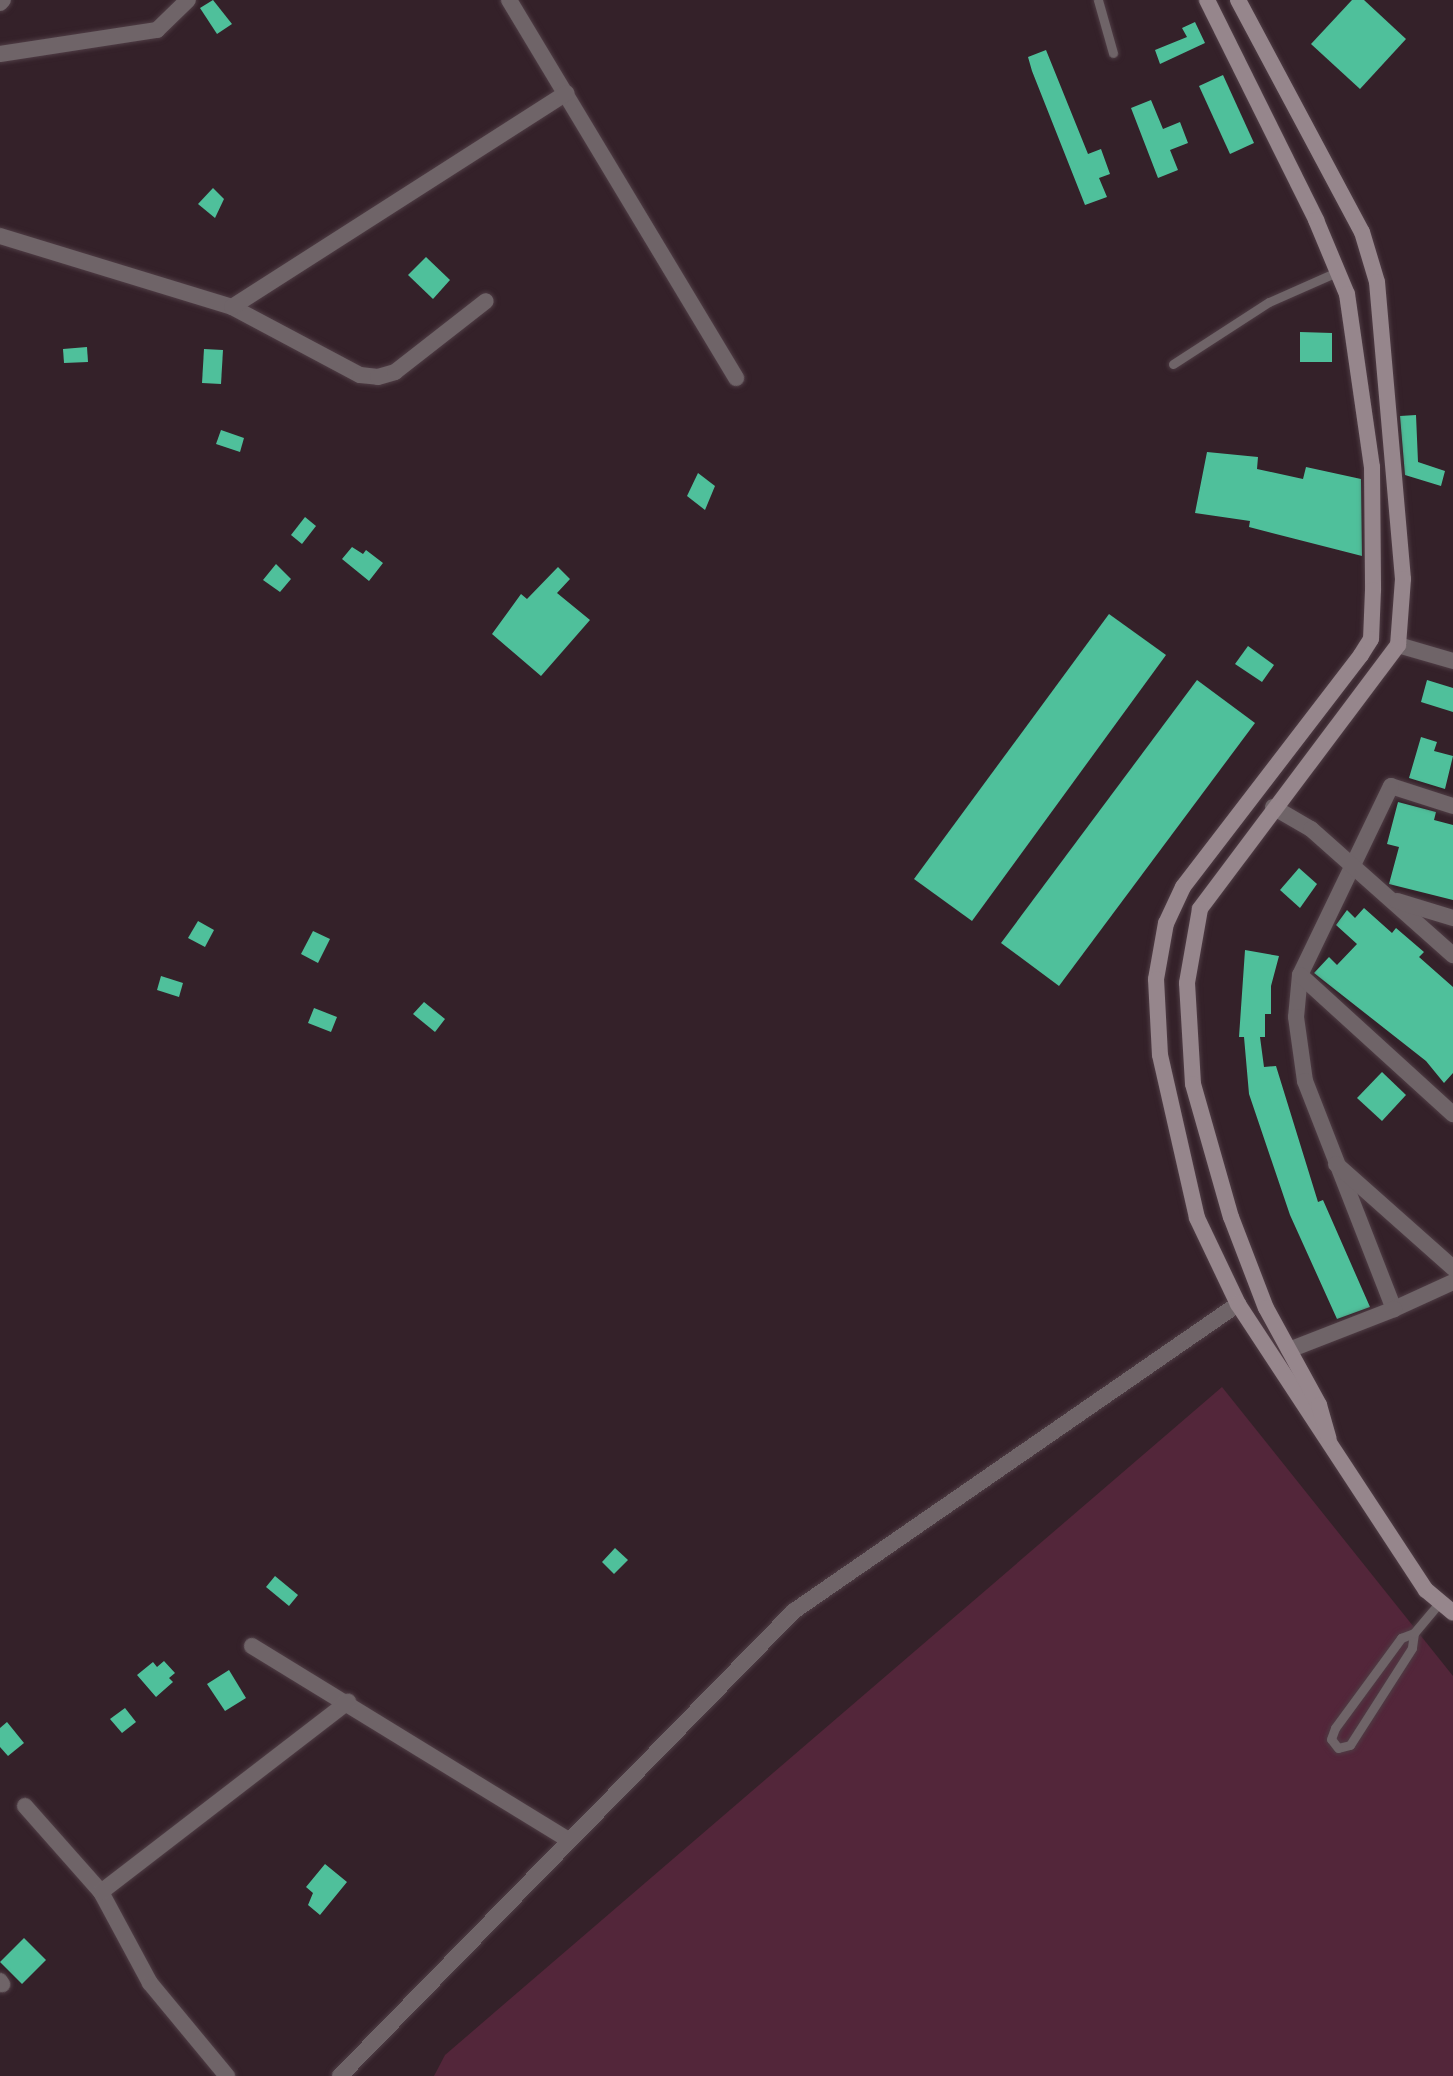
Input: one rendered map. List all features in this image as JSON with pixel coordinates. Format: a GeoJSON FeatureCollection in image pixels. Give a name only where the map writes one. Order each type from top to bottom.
{"type":"FeatureCollection","features":[{"type":"Feature","properties":{"kind":"main road"},"geometry":{"type":"LineString","coordinates":[[1207,0],[1339,271],[1347,294],[1372,467],[1371,639],[1183,887],[1166,923],[1156,979],[1160,1055],[1197,1218],[1238,1304],[1426,1590],[1453,1613]]}},
{"type":"Feature","properties":{"kind":"main road"},"geometry":{"type":"LineString","coordinates":[[1238,0],[1362,232],[1377,282],[1403,579],[1398,645],[1273,807],[1200,909],[1187,983],[1193,1084],[1231,1217],[1266,1308],[1319,1405],[1331,1444]]}},
{"type":"Feature","properties":{"kind":"street"},"geometry":{"type":"LineString","coordinates":[[0,54],[157,30],[188,0]]}},
{"type":"Feature","properties":{"kind":"street"},"geometry":{"type":"LineString","coordinates":[[509,0],[736,378]]}},
{"type":"Feature","properties":{"kind":"street"},"geometry":{"type":"LineString","coordinates":[[232,307],[566,93]]}},
{"type":"Feature","properties":{"kind":"street"},"geometry":{"type":"LineString","coordinates":[[0,236],[232,307],[360,375],[378,377],[395,372],[486,301]]}},
{"type":"Feature","properties":{"kind":"street"},"geometry":{"type":"LineString","coordinates":[[1398,645],[1453,661]]}},
{"type":"Feature","properties":{"kind":"street"},"geometry":{"type":"LineString","coordinates":[[1394,1309],[1305,1081],[1296,1017],[1300,975],[1351,863],[1391,786],[1453,806]]}},
{"type":"Feature","properties":{"kind":"street"},"geometry":{"type":"LineString","coordinates":[[1273,807],[1311,829],[1453,955]]}},
{"type":"Feature","properties":{"kind":"street"},"geometry":{"type":"LineString","coordinates":[[1391,899],[1453,918]]}},
{"type":"Feature","properties":{"kind":"street"},"geometry":{"type":"LineString","coordinates":[[1300,975],[1453,1114]]}},
{"type":"Feature","properties":{"kind":"street"},"geometry":{"type":"LineString","coordinates":[[1335,1163],[1453,1268]]}},
{"type":"Feature","properties":{"kind":"street"},"geometry":{"type":"LineString","coordinates":[[1289,1350],[1453,1282]]}},
{"type":"Feature","properties":{"kind":"street"},"geometry":{"type":"LineString","coordinates":[[340,2076],[567,1839],[794,1611],[1238,1304]]}},
{"type":"Feature","properties":{"kind":"street"},"geometry":{"type":"LineString","coordinates":[[252,1646],[348,1702],[567,1839]]}},
{"type":"Feature","properties":{"kind":"street"},"geometry":{"type":"LineString","coordinates":[[101,1892],[348,1702]]}},
{"type":"Feature","properties":{"kind":"street"},"geometry":{"type":"LineString","coordinates":[[25,1806],[101,1892],[150,1983],[227,2076]]}},
{"type":"Feature","properties":{"kind":"lane"},"geometry":{"type":"LineString","coordinates":[[1098,0],[1113,53]]}},
{"type":"Feature","properties":{"kind":"lane"},"geometry":{"type":"LineString","coordinates":[[1173,364],[1269,302],[1339,271]]}},
{"type":"Feature","properties":{"kind":"lane"},"geometry":{"type":"LineString","coordinates":[[1414,1633],[1412,1648],[1350,1745],[1338,1748],[1331,1739],[1335,1728],[1401,1638],[1414,1633],[1440,1602]]}},
{"type":"Feature","properties":{"kind":"shaded area"},"geometry":{"type":"Polygon","coordinates":[[[1222,1387],[1453,1676],[1453,2076],[434,2076],[445,2055],[1222,1387]]]}},
{"type":"Feature","properties":{"kind":"building"},"geometry":{"type":"Polygon","coordinates":[[[213,0],[232,24],[217,34],[200,8],[213,0]]]}},
{"type":"Feature","properties":{"kind":"building"},"geometry":{"type":"Polygon","coordinates":[[[1352,0],[1364,0],[1406,39],[1360,89],[1311,44],[1352,0]]]}},
{"type":"Feature","properties":{"kind":"building"},"geometry":{"type":"Polygon","coordinates":[[[1195,22],[1205,43],[1160,64],[1155,50],[1187,37],[1182,28],[1195,22]]]}},
{"type":"Feature","properties":{"kind":"building"},"geometry":{"type":"Polygon","coordinates":[[[1046,50],[1088,154],[1101,149],[1110,174],[1099,178],[1107,197],[1085,205],[1028,57],[1046,50]]]}},
{"type":"Feature","properties":{"kind":"building"},"geometry":{"type":"Polygon","coordinates":[[[1223,75],[1254,143],[1230,154],[1199,86],[1223,75]]]}},
{"type":"Feature","properties":{"kind":"building"},"geometry":{"type":"Polygon","coordinates":[[[1151,100],[1163,129],[1180,122],[1188,143],[1170,150],[1178,170],[1158,178],[1131,108],[1151,100]]]}},
{"type":"Feature","properties":{"kind":"building"},"geometry":{"type":"Polygon","coordinates":[[[213,188],[224,199],[215,218],[198,204],[213,188]]]}},
{"type":"Feature","properties":{"kind":"building"},"geometry":{"type":"Polygon","coordinates":[[[426,257],[450,280],[433,299],[408,275],[426,257]]]}},
{"type":"Feature","properties":{"kind":"building"},"geometry":{"type":"Polygon","coordinates":[[[1300,332],[1332,333],[1332,362],[1300,362],[1300,332]]]}},
{"type":"Feature","properties":{"kind":"building"},"geometry":{"type":"Polygon","coordinates":[[[87,347],[88,362],[64,363],[63,349],[87,347]]]}},
{"type":"Feature","properties":{"kind":"building"},"geometry":{"type":"Polygon","coordinates":[[[204,349],[223,350],[221,384],[202,383],[204,349]]]}},
{"type":"Feature","properties":{"kind":"building"},"geometry":{"type":"Polygon","coordinates":[[[1416,415],[1418,462],[1445,471],[1441,486],[1405,475],[1400,416],[1416,415]]]}},
{"type":"Feature","properties":{"kind":"building"},"geometry":{"type":"Polygon","coordinates":[[[221,430],[244,438],[240,452],[216,444],[221,430]]]}},
{"type":"Feature","properties":{"kind":"building"},"geometry":{"type":"Polygon","coordinates":[[[1207,452],[1258,457],[1257,469],[1303,479],[1306,467],[1361,479],[1362,556],[1249,527],[1250,521],[1195,513],[1207,452]]]}},
{"type":"Feature","properties":{"kind":"building"},"geometry":{"type":"Polygon","coordinates":[[[698,473],[715,486],[705,510],[687,496],[698,473]]]}},
{"type":"Feature","properties":{"kind":"building"},"geometry":{"type":"Polygon","coordinates":[[[305,517],[316,526],[302,544],[291,535],[305,517]]]}},
{"type":"Feature","properties":{"kind":"building"},"geometry":{"type":"Polygon","coordinates":[[[352,547],[363,554],[366,550],[383,563],[369,581],[342,559],[352,547]]]}},
{"type":"Feature","properties":{"kind":"building"},"geometry":{"type":"Polygon","coordinates":[[[276,564],[291,579],[280,592],[263,580],[276,564]]]}},
{"type":"Feature","properties":{"kind":"building"},"geometry":{"type":"Polygon","coordinates":[[[558,567],[570,579],[557,593],[590,620],[541,676],[492,634],[521,594],[527,599],[558,567]]]}},
{"type":"Feature","properties":{"kind":"building"},"geometry":{"type":"Polygon","coordinates":[[[1109,614],[1166,655],[972,921],[914,879],[1109,614]]]}},
{"type":"Feature","properties":{"kind":"building"},"geometry":{"type":"Polygon","coordinates":[[[1248,646],[1274,665],[1262,682],[1235,664],[1248,646]]]}},
{"type":"Feature","properties":{"kind":"building"},"geometry":{"type":"Polygon","coordinates":[[[1197,680],[1255,723],[1059,986],[1001,943],[1197,680]]]}},
{"type":"Feature","properties":{"kind":"building"},"geometry":{"type":"Polygon","coordinates":[[[1427,680],[1453,688],[1453,712],[1421,702],[1427,680]]]}},
{"type":"Feature","properties":{"kind":"building"},"geometry":{"type":"Polygon","coordinates":[[[1421,737],[1437,742],[1434,751],[1453,756],[1445,789],[1409,778],[1421,737]]]}},
{"type":"Feature","properties":{"kind":"building"},"geometry":{"type":"Polygon","coordinates":[[[1398,802],[1436,812],[1434,820],[1453,825],[1453,900],[1389,884],[1399,847],[1387,844],[1398,802]]]}},
{"type":"Feature","properties":{"kind":"building"},"geometry":{"type":"Polygon","coordinates":[[[1299,868],[1317,884],[1300,908],[1280,890],[1299,868]]]}},
{"type":"Feature","properties":{"kind":"building"},"geometry":{"type":"Polygon","coordinates":[[[1364,908],[1392,933],[1396,928],[1424,952],[1419,957],[1453,987],[1453,1073],[1444,1083],[1426,1061],[1314,973],[1329,957],[1337,965],[1357,944],[1336,925],[1347,910],[1355,918],[1364,908]]]}},
{"type":"Feature","properties":{"kind":"building"},"geometry":{"type":"Polygon","coordinates":[[[198,921],[214,930],[205,947],[188,938],[198,921]]]}},
{"type":"Feature","properties":{"kind":"building"},"geometry":{"type":"Polygon","coordinates":[[[313,931],[330,939],[318,963],[301,954],[313,931]]]}},
{"type":"Feature","properties":{"kind":"building"},"geometry":{"type":"Polygon","coordinates":[[[1245,950],[1279,956],[1271,986],[1271,1014],[1265,1014],[1265,1037],[1260,1037],[1264,1067],[1276,1066],[1318,1202],[1323,1200],[1370,1307],[1337,1319],[1290,1215],[1249,1094],[1244,1037],[1239,1037],[1245,950]]]}},
{"type":"Feature","properties":{"kind":"building"},"geometry":{"type":"Polygon","coordinates":[[[161,976],[183,983],[179,997],[157,990],[161,976]]]}},
{"type":"Feature","properties":{"kind":"building"},"geometry":{"type":"Polygon","coordinates":[[[424,1002],[445,1019],[435,1032],[413,1014],[424,1002]]]}},
{"type":"Feature","properties":{"kind":"building"},"geometry":{"type":"Polygon","coordinates":[[[314,1008],[337,1017],[331,1032],[308,1023],[314,1008]]]}},
{"type":"Feature","properties":{"kind":"building"},"geometry":{"type":"Polygon","coordinates":[[[1382,1072],[1406,1095],[1382,1121],[1357,1098],[1382,1072]]]}},
{"type":"Feature","properties":{"kind":"building"},"geometry":{"type":"Polygon","coordinates":[[[615,1548],[628,1560],[614,1574],[602,1562],[615,1548]]]}},
{"type":"Feature","properties":{"kind":"building"},"geometry":{"type":"Polygon","coordinates":[[[275,1576],[298,1595],[289,1606],[266,1587],[275,1576]]]}},
{"type":"Feature","properties":{"kind":"building"},"geometry":{"type":"Polygon","coordinates":[[[164,1661],[175,1673],[169,1678],[173,1682],[156,1697],[137,1675],[153,1662],[157,1667],[164,1661]]]}},
{"type":"Feature","properties":{"kind":"building"},"geometry":{"type":"Polygon","coordinates":[[[229,1670],[246,1698],[225,1711],[207,1684],[229,1670]]]}},
{"type":"Feature","properties":{"kind":"building"},"geometry":{"type":"Polygon","coordinates":[[[125,1708],[136,1722],[122,1733],[110,1719],[125,1708]]]}},
{"type":"Feature","properties":{"kind":"building"},"geometry":{"type":"Polygon","coordinates":[[[7,1722],[24,1743],[8,1756],[0,1747],[0,1728],[7,1722]]]}},
{"type":"Feature","properties":{"kind":"building"},"geometry":{"type":"Polygon","coordinates":[[[325,1864],[347,1882],[320,1915],[308,1905],[313,1893],[306,1887],[325,1864]]]}},
{"type":"Feature","properties":{"kind":"building"},"geometry":{"type":"Polygon","coordinates":[[[24,1938],[46,1960],[22,1984],[0,1962],[24,1938]]]}}]}
